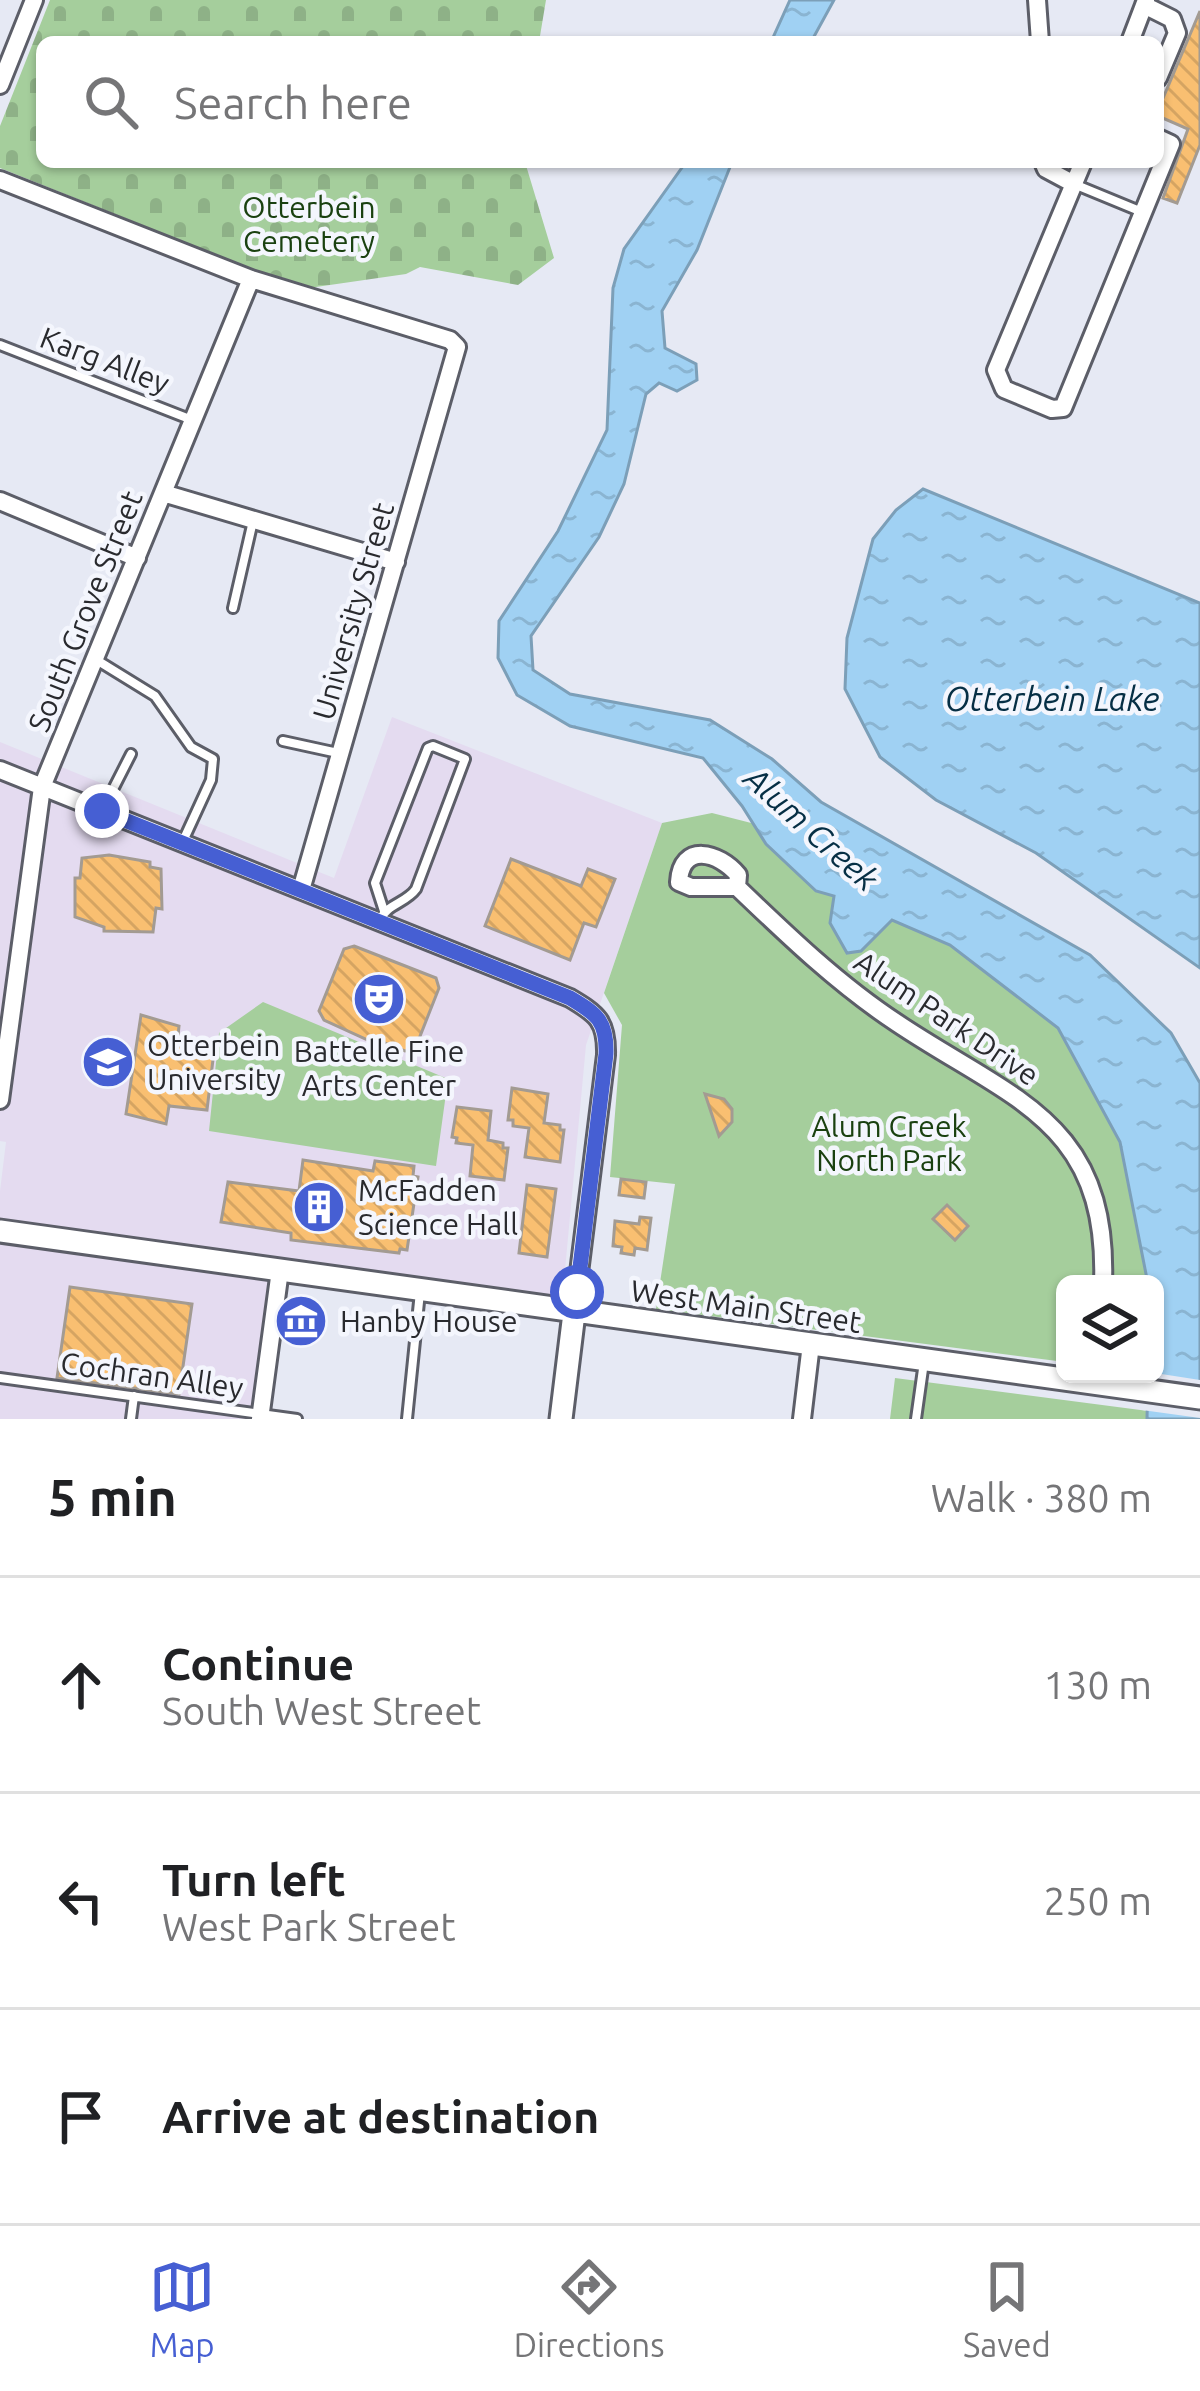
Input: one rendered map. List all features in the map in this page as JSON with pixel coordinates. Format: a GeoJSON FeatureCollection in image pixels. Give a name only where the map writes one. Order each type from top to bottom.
{"type":"FeatureCollection","features":[{"type":"Feature","properties":{"kind":"main road","name":"West Main Street"},"geometry":{"type":"LineString","coordinates":[[0,1231],[1056,1376]]}},
{"type":"Feature","properties":{"kind":"main road"},"geometry":{"type":"LineString","coordinates":[[561,1419],[574,1312]]}},
{"type":"Feature","properties":{"kind":"main road","name":"West Main Street"},"geometry":{"type":"LineString","coordinates":[[1112,1383],[1200,1398]]}},
{"type":"Feature","properties":{"kind":"street"},"geometry":{"type":"LineString","coordinates":[[0,85],[5,57],[34,0]]}},
{"type":"Feature","properties":{"kind":"street"},"geometry":{"type":"LineString","coordinates":[[1037,0],[1040,36]]}},
{"type":"Feature","properties":{"kind":"street"},"geometry":{"type":"LineString","coordinates":[[1132,36],[1145,3],[1172,19],[1178,33],[1164,64]]}},
{"type":"Feature","properties":{"kind":"street"},"geometry":{"type":"LineString","coordinates":[[1046,168],[1074,184]]}},
{"type":"Feature","properties":{"kind":"street"},"geometry":{"type":"LineString","coordinates":[[1081,168],[996,370],[1004,388],[1052,410],[1063,408],[1161,168]]}},
{"type":"Feature","properties":{"kind":"street"},"geometry":{"type":"LineString","coordinates":[[0,180],[251,279]]}},
{"type":"Feature","properties":{"kind":"street","name":"University Street"},"geometry":{"type":"LineString","coordinates":[[251,279],[450,340],[457,347],[301,890]]}},
{"type":"Feature","properties":{"kind":"street","name":"South Grove Street"},"geometry":{"type":"LineString","coordinates":[[0,1100],[3,1047],[42,787],[251,279]]}},
{"type":"Feature","properties":{"kind":"street"},"geometry":{"type":"LineString","coordinates":[[164,493],[396,562]]}},
{"type":"Feature","properties":{"kind":"street"},"geometry":{"type":"LineString","coordinates":[[0,501],[137,558]]}},
{"type":"Feature","properties":{"kind":"street"},"geometry":{"type":"LineString","coordinates":[[0,770],[301,890],[381,916],[570,998],[599,1016],[605,1026],[606,1054],[574,1312]]}},
{"type":"Feature","properties":{"kind":"street","name":"Alum Park Drive"},"geometry":{"type":"LineString","coordinates":[[736,887],[794,942],[888,1016],[1021,1098],[1065,1140],[1091,1180],[1096,1198],[1102,1275]]}},
{"type":"Feature","properties":{"kind":"street"},"geometry":{"type":"LineString","coordinates":[[260,1416],[280,1270]]}},
{"type":"Feature","properties":{"kind":"street"},"geometry":{"type":"LineString","coordinates":[[802,1419],[811,1344]]}},
{"type":"Feature","properties":{"kind":"lane"},"geometry":{"type":"LineString","coordinates":[[1074,184],[1144,212]]}},
{"type":"Feature","properties":{"kind":"lane","name":"Karg Alley"},"geometry":{"type":"LineString","coordinates":[[0,345],[193,420]]}},
{"type":"Feature","properties":{"kind":"lane"},"geometry":{"type":"LineString","coordinates":[[233,608],[253,520]]}},
{"type":"Feature","properties":{"kind":"lane"},"geometry":{"type":"LineString","coordinates":[[95,659],[155,696],[191,747],[213,759],[211,780],[183,843]]}},
{"type":"Feature","properties":{"kind":"lane"},"geometry":{"type":"LineString","coordinates":[[283,741],[340,754]]}},
{"type":"Feature","properties":{"kind":"lane"},"geometry":{"type":"LineString","coordinates":[[428,748],[465,759],[416,889],[381,916],[375,883],[428,748]]}},
{"type":"Feature","properties":{"kind":"lane"},"geometry":{"type":"LineString","coordinates":[[102,811],[130,754]]}},
{"type":"Feature","properties":{"kind":"lane"},"geometry":{"type":"LineString","coordinates":[[407,1419],[420,1291]]}},
{"type":"Feature","properties":{"kind":"lane"},"geometry":{"type":"LineString","coordinates":[[916,1419],[924,1360]]}},
{"type":"Feature","properties":{"kind":"lane","name":"Cochran Alley"},"geometry":{"type":"LineString","coordinates":[[0,1378],[297,1419]]}},
{"type":"Feature","properties":{"kind":"lane"},"geometry":{"type":"LineString","coordinates":[[131,1419],[134,1396]]}},
{"type":"Feature","properties":{"kind":"shaded area","name":"Otterbein University"},"geometry":{"type":"Polygon","coordinates":[[[392,717],[662,823],[586,1045],[562,1302],[289,1266],[268,1419],[0,1419],[0,1191],[6,1142],[0,1141],[0,742],[334,878],[392,717]]]}},
{"type":"Feature","properties":{"kind":"green space","name":"Otterbein Cemetery"},"geometry":{"type":"Polygon","coordinates":[[[50,0],[546,0],[540,36],[36,36],[36,168],[527,168],[554,258],[518,285],[420,267],[406,274],[302,289],[0,168],[0,126],[50,0]]]}},
{"type":"Feature","properties":{"kind":"green space","name":"Alum Creek North Park"},"geometry":{"type":"Polygon","coordinates":[[[712,813],[822,841],[861,950],[892,920],[950,945],[1058,1028],[1120,1142],[1146,1275],[1056,1275],[1056,1361],[656,1309],[675,1184],[610,1177],[622,1025],[604,993],[662,823],[712,813]]]}},
{"type":"Feature","properties":{"kind":"green space"},"geometry":{"type":"Polygon","coordinates":[[[263,1002],[448,1079],[436,1166],[209,1131],[219,1033],[263,1002]]]}},
{"type":"Feature","properties":{"kind":"green space"},"geometry":{"type":"Polygon","coordinates":[[[895,1378],[1148,1411],[1147,1419],[890,1419],[895,1378]]]}},
{"type":"Feature","properties":{"kind":"water"},"geometry":{"type":"Polygon","coordinates":[[[790,0],[834,0],[814,36],[774,36],[790,0]]]}},
{"type":"Feature","properties":{"kind":"water","name":"Alum Creek"},"geometry":{"type":"Polygon","coordinates":[[[682,168],[730,168],[697,250],[662,311],[665,348],[696,364],[697,380],[677,391],[659,383],[646,394],[624,484],[599,537],[531,636],[533,670],[570,694],[710,720],[772,759],[821,802],[1090,955],[1171,1033],[1200,1083],[1200,1419],[1147,1419],[1148,1383],[1164,1383],[1164,1275],[1146,1275],[1120,1142],[1058,1028],[950,945],[892,920],[861,951],[847,953],[830,923],[834,896],[816,891],[766,844],[703,758],[570,726],[517,695],[498,658],[499,621],[558,531],[607,430],[613,288],[624,249],[682,168]]]}},
{"type":"Feature","properties":{"kind":"water","name":"Otterbein Lake"},"geometry":{"type":"Polygon","coordinates":[[[923,489],[1200,603],[1200,968],[1036,853],[936,800],[880,757],[845,689],[847,638],[873,539],[896,510],[923,489]]]}},
{"type":"Feature","properties":{"kind":"pier"},"geometry":{"type":"Polygon","coordinates":[[[1164,1374],[1200,1380],[1200,1418],[1142,1410],[1142,1383],[1164,1383],[1164,1374]]]}},
{"type":"Feature","properties":{"kind":"building"},"geometry":{"type":"Polygon","coordinates":[[[1200,11],[1200,145],[1177,203],[1163,198],[1188,129],[1164,119],[1164,96],[1200,11]]]}},
{"type":"Feature","properties":{"kind":"building"},"geometry":{"type":"Polygon","coordinates":[[[109,855],[150,862],[150,867],[161,869],[162,909],[156,908],[153,932],[104,931],[104,927],[75,917],[75,878],[80,878],[82,858],[109,855]]]}},
{"type":"Feature","properties":{"kind":"building"},"geometry":{"type":"Polygon","coordinates":[[[511,859],[581,886],[588,869],[615,879],[596,927],[584,923],[570,960],[485,926],[511,859]]]}},
{"type":"Feature","properties":{"kind":"building","name":"Battelle Fine Arts Center"},"geometry":{"type":"Polygon","coordinates":[[[354,946],[436,978],[439,988],[415,1049],[405,1051],[370,1041],[324,1020],[319,1011],[344,949],[354,946]]]}},
{"type":"Feature","properties":{"kind":"building"},"geometry":{"type":"Polygon","coordinates":[[[141,1015],[179,1026],[177,1046],[214,1051],[207,1110],[169,1106],[166,1124],[126,1114],[141,1015]]]}},
{"type":"Feature","properties":{"kind":"building"},"geometry":{"type":"Polygon","coordinates":[[[512,1088],[548,1094],[544,1123],[564,1130],[560,1162],[525,1157],[529,1128],[513,1126],[513,1120],[508,1120],[512,1088]]]}},
{"type":"Feature","properties":{"kind":"building"},"geometry":{"type":"Polygon","coordinates":[[[705,1094],[724,1099],[732,1109],[732,1122],[719,1136],[705,1094]]]}},
{"type":"Feature","properties":{"kind":"building"},"geometry":{"type":"Polygon","coordinates":[[[457,1107],[491,1111],[488,1140],[508,1148],[504,1180],[470,1176],[473,1145],[456,1143],[457,1138],[452,1137],[457,1107]]]}},
{"type":"Feature","properties":{"kind":"building","name":"McFadden Science Hall"},"geometry":{"type":"Polygon","coordinates":[[[303,1160],[373,1171],[375,1161],[414,1166],[413,1176],[418,1177],[407,1250],[399,1253],[291,1240],[291,1233],[221,1222],[228,1182],[299,1191],[303,1160]]]}},
{"type":"Feature","properties":{"kind":"building"},"geometry":{"type":"Polygon","coordinates":[[[621,1179],[646,1182],[644,1198],[619,1195],[621,1179]]]}},
{"type":"Feature","properties":{"kind":"building"},"geometry":{"type":"Polygon","coordinates":[[[527,1185],[556,1189],[547,1257],[519,1253],[527,1185]]]}},
{"type":"Feature","properties":{"kind":"building"},"geometry":{"type":"Polygon","coordinates":[[[947,1205],[968,1226],[955,1240],[933,1219],[947,1205]]]}},
{"type":"Feature","properties":{"kind":"building"},"geometry":{"type":"Polygon","coordinates":[[[640,1217],[651,1218],[647,1250],[621,1253],[622,1247],[613,1246],[615,1221],[639,1224],[640,1217]]]}},
{"type":"Feature","properties":{"kind":"building"},"geometry":{"type":"Polygon","coordinates":[[[70,1287],[192,1304],[179,1394],[57,1378],[70,1287]]]}},
{"type":"Feature","properties":{"kind":"building","name":"Hanby House"},"geometry":{"type":"Polygon","coordinates":[[[293,1309],[312,1312],[310,1332],[290,1330],[293,1309]]]}},
{"type":"Feature","properties":{"kind":"place","name":"Battelle Fine Arts Center"},"geometry":{"type":"Point","coordinates":[379,999]}},
{"type":"Feature","properties":{"kind":"place","name":"Otterbein University"},"geometry":{"type":"Point","coordinates":[108,1062]}},
{"type":"Feature","properties":{"kind":"place","name":"McFadden Science Hall"},"geometry":{"type":"Point","coordinates":[319,1207]}},
{"type":"Feature","properties":{"kind":"place","name":"Hanby House"},"geometry":{"type":"Point","coordinates":[301,1321]}},
{"type":"Feature","properties":{"kind":"route"},"geometry":{"type":"LineString","coordinates":[[102,811],[570,998],[599,1016],[605,1026],[606,1054],[577,1292]]}}]}
